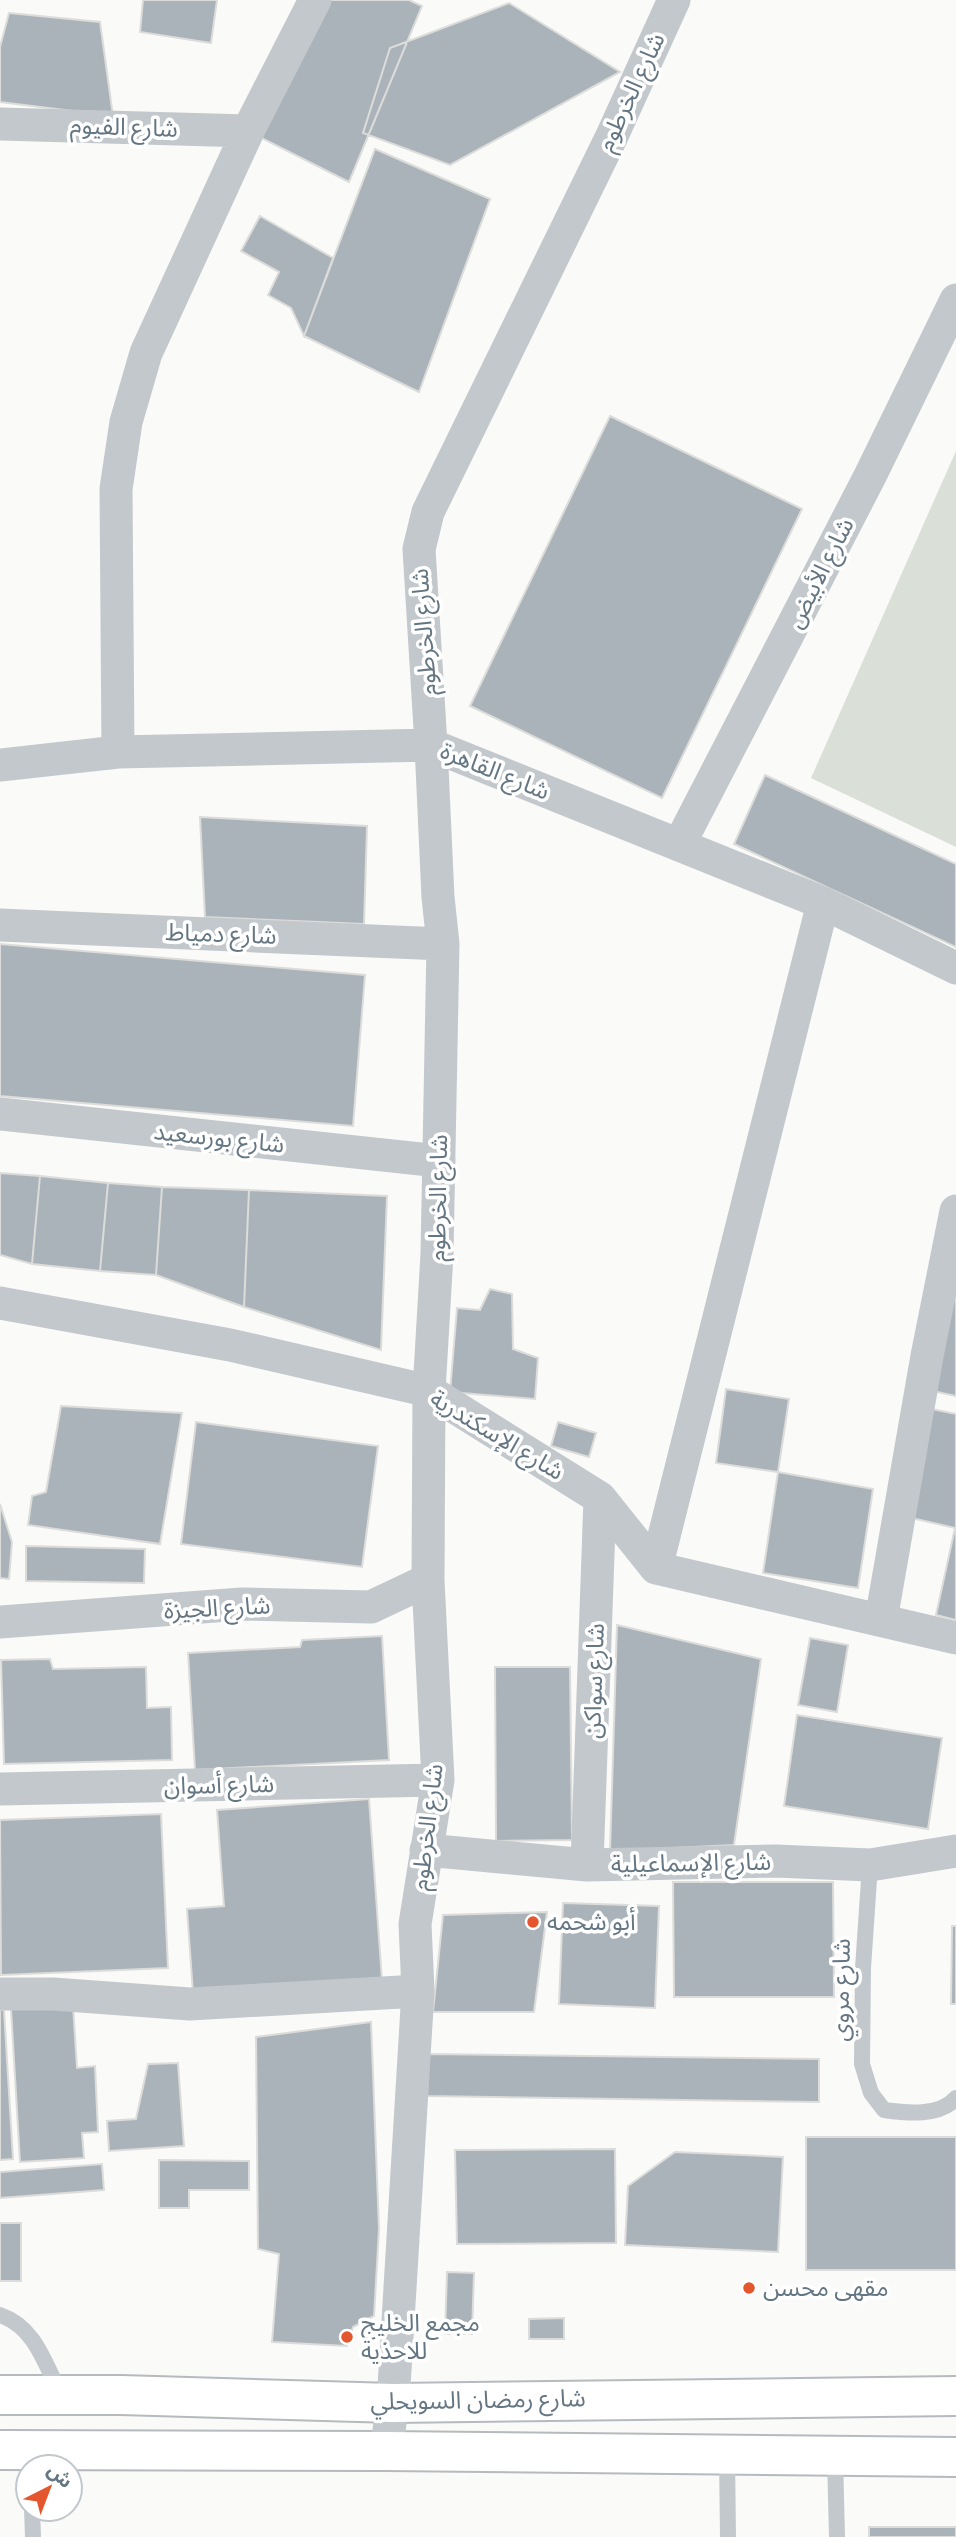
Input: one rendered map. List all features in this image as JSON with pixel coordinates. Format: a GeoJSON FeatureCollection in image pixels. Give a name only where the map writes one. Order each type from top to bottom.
{"type":"FeatureCollection","features":[{"type":"Feature","properties":{"kind":"main road","name":"شارع رمضان السويحلي"},"geometry":{"type":"LineString","coordinates":[[0,2395],[393,2403],[956,2396]]}},
{"type":"Feature","properties":{"kind":"main road","name":"شارع رمضان السويحلي"},"geometry":{"type":"LineString","coordinates":[[84,2454],[386,2451],[956,2457]]}},
{"type":"Feature","properties":{"kind":"street"},"geometry":{"type":"LineString","coordinates":[[118,752],[116,489],[126,422],[146,353],[248,131],[315,0]]}},
{"type":"Feature","properties":{"kind":"street","name":"شارع الخرطوم"},"geometry":{"type":"LineString","coordinates":[[386,2451],[393,2403],[418,1991],[415,1924],[438,1780],[428,1580],[429,1391],[437,1254],[443,944],[438,897],[419,549],[428,512],[611,138],[674,0]]}},
{"type":"Feature","properties":{"kind":"street","name":"شارع الفيوم"},"geometry":{"type":"LineString","coordinates":[[0,124],[248,131]]}},
{"type":"Feature","properties":{"kind":"street","name":"شارع الأبيض"},"geometry":{"type":"LineString","coordinates":[[679,845],[870,476],[956,300]]}},
{"type":"Feature","properties":{"kind":"street","name":"شارع القاهرة"},"geometry":{"type":"LineString","coordinates":[[0,765],[118,752],[431,745],[823,903],[956,968]]}},
{"type":"Feature","properties":{"kind":"street"},"geometry":{"type":"LineString","coordinates":[[823,903],[656,1568],[956,1639]]}},
{"type":"Feature","properties":{"kind":"street","name":"شارع دمياط"},"geometry":{"type":"LineString","coordinates":[[0,925],[443,944]]}},
{"type":"Feature","properties":{"kind":"street","name":"شارع بورسعيد"},"geometry":{"type":"LineString","coordinates":[[0,1114],[439,1161]]}},
{"type":"Feature","properties":{"kind":"street"},"geometry":{"type":"LineString","coordinates":[[881,1620],[956,1211]]}},
{"type":"Feature","properties":{"kind":"street","name":"شارع الإسكندرية"},"geometry":{"type":"LineString","coordinates":[[0,1303],[230,1345],[429,1391],[600,1498],[656,1568]]}},
{"type":"Feature","properties":{"kind":"street","name":"شارع سواكن"},"geometry":{"type":"LineString","coordinates":[[587,1865],[600,1498]]}},
{"type":"Feature","properties":{"kind":"street","name":"شارع الجيزة"},"geometry":{"type":"LineString","coordinates":[[0,1622],[242,1604],[371,1607],[428,1580]]}},
{"type":"Feature","properties":{"kind":"street","name":"شارع أسوان"},"geometry":{"type":"LineString","coordinates":[[0,1789],[438,1780]]}},
{"type":"Feature","properties":{"kind":"street","name":"شارع الإسماعيلية"},"geometry":{"type":"LineString","coordinates":[[426,1850],[587,1865],[776,1861],[870,1865],[956,1851]]}},
{"type":"Feature","properties":{"kind":"street"},"geometry":{"type":"LineString","coordinates":[[0,1994],[54,1994],[190,2004],[418,1991]]}},
{"type":"Feature","properties":{"kind":"lane","name":"شارع مروي"},"geometry":{"type":"LineString","coordinates":[[870,1865],[863,1968],[862,2064],[871,2093],[884,2110],[918,2114],[952,2103],[956,2098]]}},
{"type":"Feature","properties":{"kind":"lane"},"geometry":{"type":"LineString","coordinates":[[0,2315],[18,2322],[30,2334],[61,2395]]}},
{"type":"Feature","properties":{"kind":"lane"},"geometry":{"type":"LineString","coordinates":[[727,2455],[728,2537]]}},
{"type":"Feature","properties":{"kind":"lane"},"geometry":{"type":"LineString","coordinates":[[835,2456],[838,2537]]}},
{"type":"Feature","properties":{"kind":"shaded area"},"geometry":{"type":"Polygon","coordinates":[[[956,451],[956,847],[811,778],[956,451]]]}},
{"type":"Feature","properties":{"kind":"building"},"geometry":{"type":"Polygon","coordinates":[[[143,0],[217,0],[211,43],[140,32],[143,0]]]}},
{"type":"Feature","properties":{"kind":"building"},"geometry":{"type":"Polygon","coordinates":[[[315,0],[409,0],[422,6],[349,182],[248,131],[315,0]]]}},
{"type":"Feature","properties":{"kind":"building"},"geometry":{"type":"Polygon","coordinates":[[[509,3],[620,72],[450,165],[363,133],[390,48],[509,3]]]}},
{"type":"Feature","properties":{"kind":"building"},"geometry":{"type":"Polygon","coordinates":[[[9,13],[100,22],[113,116],[0,102],[0,47],[9,13]]]}},
{"type":"Feature","properties":{"kind":"building"},"geometry":{"type":"Polygon","coordinates":[[[375,149],[490,199],[419,392],[304,336],[375,149]]]}},
{"type":"Feature","properties":{"kind":"building"},"geometry":{"type":"Polygon","coordinates":[[[260,216],[333,258],[304,336],[291,308],[268,295],[279,272],[241,251],[260,216]]]}},
{"type":"Feature","properties":{"kind":"building"},"geometry":{"type":"Polygon","coordinates":[[[610,416],[802,509],[662,798],[470,706],[610,416]]]}},
{"type":"Feature","properties":{"kind":"building"},"geometry":{"type":"Polygon","coordinates":[[[765,775],[956,864],[956,947],[734,844],[765,775]]]}},
{"type":"Feature","properties":{"kind":"building"},"geometry":{"type":"Polygon","coordinates":[[[200,817],[367,826],[364,924],[205,917],[200,817]]]}},
{"type":"Feature","properties":{"kind":"building"},"geometry":{"type":"Polygon","coordinates":[[[0,944],[365,975],[353,1126],[0,1096],[0,944]]]}},
{"type":"Feature","properties":{"kind":"building"},"geometry":{"type":"Polygon","coordinates":[[[0,1173],[40,1176],[32,1264],[0,1255],[0,1173]]]}},
{"type":"Feature","properties":{"kind":"building"},"geometry":{"type":"Polygon","coordinates":[[[40,1176],[108,1183],[100,1271],[32,1264],[40,1176]]]}},
{"type":"Feature","properties":{"kind":"building"},"geometry":{"type":"Polygon","coordinates":[[[108,1183],[162,1187],[156,1275],[100,1271],[108,1183]]]}},
{"type":"Feature","properties":{"kind":"building"},"geometry":{"type":"Polygon","coordinates":[[[162,1187],[249,1190],[244,1307],[156,1275],[162,1187]]]}},
{"type":"Feature","properties":{"kind":"building"},"geometry":{"type":"Polygon","coordinates":[[[249,1190],[387,1196],[381,1350],[244,1307],[249,1190]]]}},
{"type":"Feature","properties":{"kind":"building"},"geometry":{"type":"Polygon","coordinates":[[[956,1265],[956,1396],[928,1390],[956,1265]]]}},
{"type":"Feature","properties":{"kind":"building"},"geometry":{"type":"Polygon","coordinates":[[[490,1289],[512,1294],[513,1349],[538,1358],[535,1399],[450,1392],[457,1308],[480,1310],[490,1289]]]}},
{"type":"Feature","properties":{"kind":"building"},"geometry":{"type":"Polygon","coordinates":[[[726,1389],[789,1399],[778,1472],[716,1463],[726,1389]]]}},
{"type":"Feature","properties":{"kind":"building"},"geometry":{"type":"Polygon","coordinates":[[[61,1406],[182,1413],[160,1544],[28,1525],[32,1496],[46,1492],[61,1406]]]}},
{"type":"Feature","properties":{"kind":"building"},"geometry":{"type":"Polygon","coordinates":[[[927,1408],[956,1414],[956,1620],[936,1615],[955,1528],[903,1516],[927,1408]]]}},
{"type":"Feature","properties":{"kind":"building"},"geometry":{"type":"Polygon","coordinates":[[[196,1422],[378,1446],[362,1567],[181,1544],[196,1422]]]}},
{"type":"Feature","properties":{"kind":"building"},"geometry":{"type":"Polygon","coordinates":[[[558,1422],[596,1433],[589,1457],[551,1446],[558,1422]]]}},
{"type":"Feature","properties":{"kind":"building"},"geometry":{"type":"Polygon","coordinates":[[[778,1472],[873,1489],[858,1588],[763,1573],[778,1472]]]}},
{"type":"Feature","properties":{"kind":"building"},"geometry":{"type":"Polygon","coordinates":[[[0,1504],[12,1542],[9,1579],[0,1578],[0,1504]]]}},
{"type":"Feature","properties":{"kind":"building"},"geometry":{"type":"Polygon","coordinates":[[[26,1546],[145,1549],[144,1583],[26,1581],[26,1546]]]}},
{"type":"Feature","properties":{"kind":"building"},"geometry":{"type":"Polygon","coordinates":[[[617,1625],[761,1659],[734,1845],[610,1851],[617,1625]]]}},
{"type":"Feature","properties":{"kind":"building"},"geometry":{"type":"Polygon","coordinates":[[[382,1636],[389,1760],[195,1770],[188,1653],[300,1647],[302,1640],[382,1636]]]}},
{"type":"Feature","properties":{"kind":"building"},"geometry":{"type":"Polygon","coordinates":[[[810,1638],[848,1645],[837,1712],[798,1705],[810,1638]]]}},
{"type":"Feature","properties":{"kind":"building"},"geometry":{"type":"Polygon","coordinates":[[[50,1659],[53,1669],[146,1667],[147,1708],[171,1707],[172,1760],[4,1764],[1,1660],[50,1659]]]}},
{"type":"Feature","properties":{"kind":"building"},"geometry":{"type":"Polygon","coordinates":[[[495,1667],[570,1667],[572,1840],[496,1841],[495,1667]]]}},
{"type":"Feature","properties":{"kind":"building"},"geometry":{"type":"Polygon","coordinates":[[[797,1715],[942,1738],[928,1829],[784,1806],[797,1715]]]}},
{"type":"Feature","properties":{"kind":"building"},"geometry":{"type":"Polygon","coordinates":[[[369,1799],[382,1980],[193,1993],[187,1909],[224,1906],[217,1810],[369,1799]]]}},
{"type":"Feature","properties":{"kind":"building"},"geometry":{"type":"Polygon","coordinates":[[[161,1814],[168,1968],[1,1975],[0,1820],[161,1814]]]}},
{"type":"Feature","properties":{"kind":"building"},"geometry":{"type":"Polygon","coordinates":[[[673,1882],[833,1882],[834,1997],[674,1997],[673,1882]]]}},
{"type":"Feature","properties":{"kind":"building"},"geometry":{"type":"Polygon","coordinates":[[[563,1903],[659,1906],[655,2008],[559,2004],[563,1903]]]}},
{"type":"Feature","properties":{"kind":"building"},"geometry":{"type":"Polygon","coordinates":[[[547,1912],[534,2012],[433,2012],[443,1915],[547,1912]]]}},
{"type":"Feature","properties":{"kind":"building"},"geometry":{"type":"Polygon","coordinates":[[[952,1926],[956,1926],[956,2004],[951,2004],[952,1926]]]}},
{"type":"Feature","properties":{"kind":"building"},"geometry":{"type":"Polygon","coordinates":[[[73,2005],[77,2068],[95,2066],[98,2132],[82,2133],[84,2158],[20,2162],[11,2009],[73,2005]]]}},
{"type":"Feature","properties":{"kind":"building"},"geometry":{"type":"Polygon","coordinates":[[[0,2010],[4,2010],[13,2159],[0,2160],[0,2010]]]}},
{"type":"Feature","properties":{"kind":"building"},"geometry":{"type":"Polygon","coordinates":[[[371,2022],[379,2229],[374,2316],[353,2327],[347,2346],[272,2342],[279,2254],[258,2249],[256,2037],[371,2022]]]}},
{"type":"Feature","properties":{"kind":"building"},"geometry":{"type":"Polygon","coordinates":[[[428,2054],[819,2059],[819,2102],[427,2096],[428,2054]]]}},
{"type":"Feature","properties":{"kind":"building"},"geometry":{"type":"Polygon","coordinates":[[[178,2063],[184,2146],[109,2151],[107,2121],[136,2119],[148,2064],[178,2063]]]}},
{"type":"Feature","properties":{"kind":"building"},"geometry":{"type":"Polygon","coordinates":[[[806,2137],[956,2137],[956,2270],[806,2270],[806,2137]]]}},
{"type":"Feature","properties":{"kind":"building"},"geometry":{"type":"Polygon","coordinates":[[[615,2149],[616,2243],[457,2244],[455,2150],[615,2149]]]}},
{"type":"Feature","properties":{"kind":"building"},"geometry":{"type":"Polygon","coordinates":[[[675,2152],[783,2157],[778,2252],[625,2245],[628,2186],[675,2152]]]}},
{"type":"Feature","properties":{"kind":"building"},"geometry":{"type":"Polygon","coordinates":[[[159,2160],[249,2161],[249,2190],[189,2190],[189,2208],[159,2208],[159,2160]]]}},
{"type":"Feature","properties":{"kind":"building"},"geometry":{"type":"Polygon","coordinates":[[[102,2164],[104,2190],[0,2198],[0,2172],[102,2164]]]}},
{"type":"Feature","properties":{"kind":"building"},"geometry":{"type":"Polygon","coordinates":[[[0,2223],[21,2223],[21,2281],[0,2281],[0,2223]]]}},
{"type":"Feature","properties":{"kind":"building"},"geometry":{"type":"Polygon","coordinates":[[[447,2272],[474,2273],[472,2334],[445,2334],[447,2272]]]}},
{"type":"Feature","properties":{"kind":"building"},"geometry":{"type":"Polygon","coordinates":[[[564,2318],[564,2339],[529,2339],[529,2319],[564,2318]]]}},
{"type":"Feature","properties":{"kind":"building"},"geometry":{"type":"Polygon","coordinates":[[[869,2527],[956,2527],[956,2537],[869,2537],[869,2527]]]}},
{"type":"Feature","properties":{"kind":"place","name":"أبو شحمه"},"geometry":{"type":"Point","coordinates":[533,1922]}},
{"type":"Feature","properties":{"kind":"place","name":"مقهى محسن"},"geometry":{"type":"Point","coordinates":[749,2288]}},
{"type":"Feature","properties":{"kind":"place","name":"مجمع الخليج للاحذية"},"geometry":{"type":"Point","coordinates":[347,2337]}}]}
